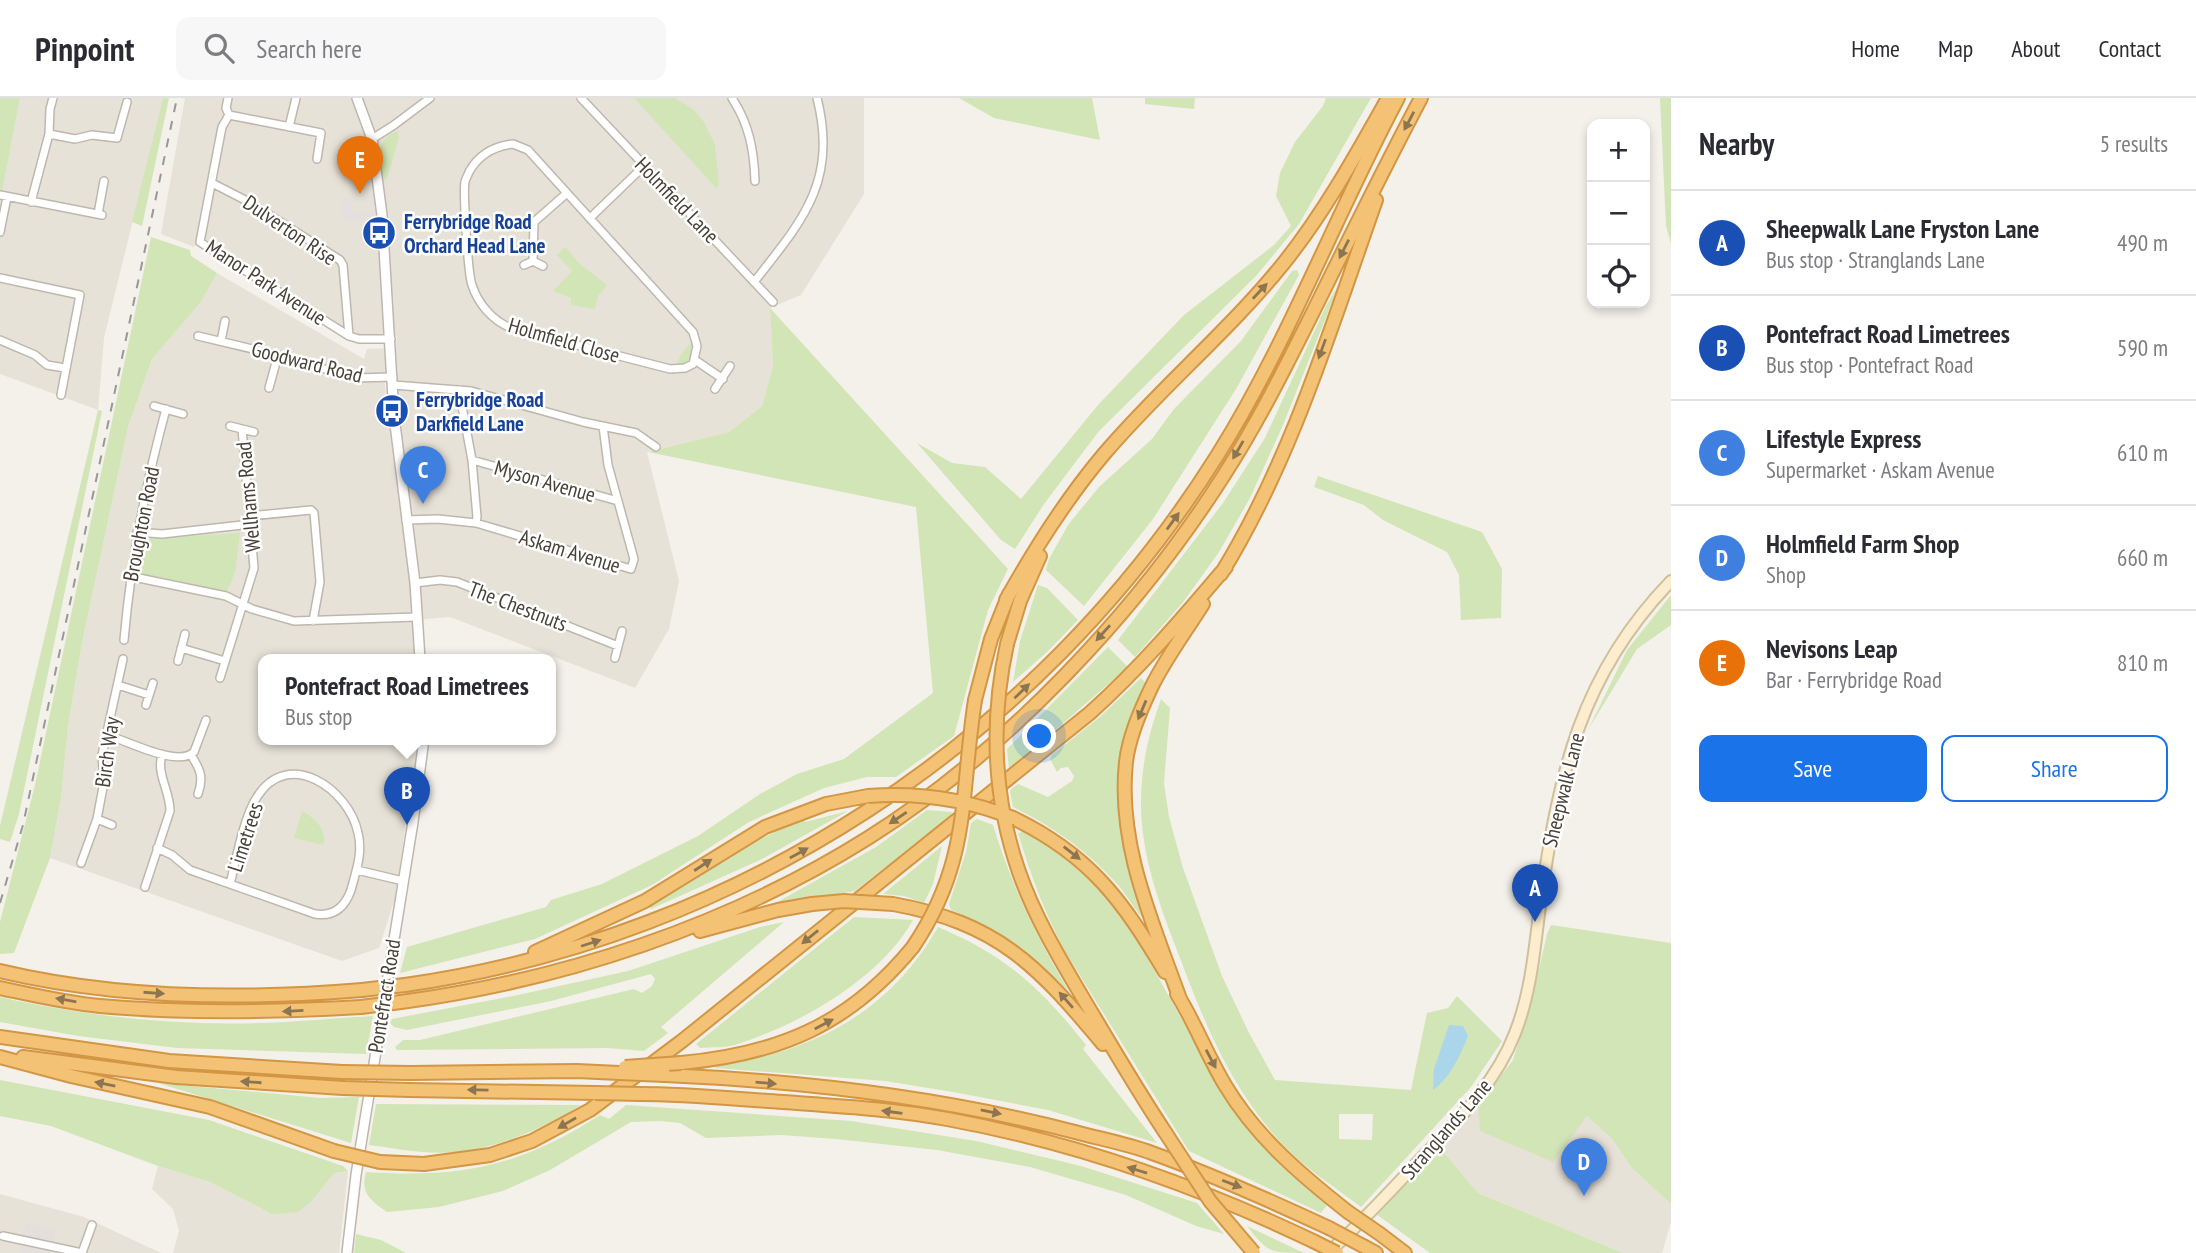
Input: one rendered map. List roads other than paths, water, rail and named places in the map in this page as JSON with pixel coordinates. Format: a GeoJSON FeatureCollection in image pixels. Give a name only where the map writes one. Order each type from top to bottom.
{"type":"FeatureCollection","features":[{"type":"Feature","properties":{"kind":"highway"},"geometry":{"type":"LineString","coordinates":[[1348,167],[1382,98]]}},
{"type":"Feature","properties":{"kind":"highway"},"geometry":{"type":"LineString","coordinates":[[1006,600],[1040,540],[1115,441],[1236,316],[1291,254],[1348,167],[1388,98]]}},
{"type":"Feature","properties":{"kind":"highway"},"geometry":{"type":"LineString","coordinates":[[7,973],[81,985],[177,995],[278,996],[405,985],[482,971],[578,947],[712,897],[786,860],[858,818],[925,772],[981,728],[1048,666],[1100,613],[1181,510],[1222,448],[1273,355],[1398,98]]}},
{"type":"Feature","properties":{"kind":"highway"},"geometry":{"type":"LineString","coordinates":[[620,951],[711,919],[820,866],[868,838],[965,767],[1024,714],[1081,657],[1178,542],[1225,474],[1283,371],[1421,98]]}},
{"type":"Feature","properties":{"kind":"highway"},"geometry":{"type":"LineString","coordinates":[[1180,999],[1141,890],[1128,836],[1126,759],[1135,728],[1153,685],[1226,567],[1260,505],[1289,440],[1397,144]]}},
{"type":"Feature","properties":{"kind":"highway"},"geometry":{"type":"LineString","coordinates":[[0,1037],[169,1061],[342,1072],[411,1073],[622,1070],[716,1059],[761,1049],[811,1031],[857,1004],[878,987],[913,947],[939,904],[956,857],[963,817],[975,700],[988,649],[1021,565],[1037,536],[1087,463],[1132,414],[1236,316]]}},
{"type":"Feature","properties":{"kind":"highway"},"geometry":{"type":"LineString","coordinates":[[1081,483],[1034,567],[1007,644],[997,701],[996,759],[1003,817],[1031,903],[1055,950],[1126,1071],[1210,1201],[1254,1253]]}},
{"type":"Feature","properties":{"kind":"highway"},"geometry":{"type":"LineString","coordinates":[[0,1056],[71,1076],[209,1107],[334,1151],[380,1162],[424,1164],[490,1155],[532,1141],[590,1110],[682,1041],[1090,713],[1164,641],[1226,567]]}},
{"type":"Feature","properties":{"kind":"highway"},"geometry":{"type":"LineString","coordinates":[[482,971],[547,947],[645,901],[746,838],[785,818],[826,804],[868,796],[905,794],[978,806],[1013,818],[1064,847],[1107,886],[1146,941],[1180,999],[1225,1086],[1244,1113],[1284,1159],[1348,1212],[1405,1253]]}},
{"type":"Feature","properties":{"kind":"highway"},"geometry":{"type":"LineString","coordinates":[[3,989],[98,1006],[166,1010],[276,1012],[361,1007],[456,994],[526,979],[620,951],[778,910],[844,901],[893,904],[951,918],[1012,950],[1052,985],[1126,1071]]}},
{"type":"Feature","properties":{"kind":"highway"},"geometry":{"type":"LineString","coordinates":[[0,1056],[176,1077],[343,1088],[640,1094],[870,1109],[946,1119],[1019,1135],[1152,1174],[1256,1214],[1337,1253]]}},
{"type":"Feature","properties":{"kind":"highway"},"geometry":{"type":"LineString","coordinates":[[622,1070],[868,1092],[941,1102],[1018,1117],[1150,1152],[1253,1193],[1370,1250]]}},
{"type":"Feature","properties":{"kind":"main road","name":"Sheepwalk Lane"},"geometry":{"type":"LineString","coordinates":[[1547,858],[1555,811],[1583,713],[1599,679],[1620,645],[1644,612],[1671,582]]}},
{"type":"Feature","properties":{"kind":"main road","name":"Stranglands Lane"},"geometry":{"type":"LineString","coordinates":[[1328,1253],[1465,1112],[1504,1056],[1516,1030],[1527,991],[1547,858]]}},
{"type":"Feature","properties":{"kind":"street"},"geometry":{"type":"LineString","coordinates":[[31,202],[49,134],[53,98]]}},
{"type":"Feature","properties":{"kind":"street","name":"Manor Park Avenue"},"geometry":{"type":"LineString","coordinates":[[228,98],[226,108],[229,115],[222,127],[200,242],[349,336],[359,339],[391,339]]}},
{"type":"Feature","properties":{"kind":"street"},"geometry":{"type":"LineString","coordinates":[[289,127],[296,98]]}},
{"type":"Feature","properties":{"kind":"street"},"geometry":{"type":"LineString","coordinates":[[357,98],[372,139],[382,216],[397,451],[415,583],[420,654]]}},
{"type":"Feature","properties":{"kind":"street"},"geometry":{"type":"LineString","coordinates":[[372,139],[430,98]]}},
{"type":"Feature","properties":{"kind":"street","name":"Holmfield Lane"},"geometry":{"type":"LineString","coordinates":[[581,98],[773,302]]}},
{"type":"Feature","properties":{"kind":"street"},"geometry":{"type":"LineString","coordinates":[[732,98],[749,131],[754,153],[755,181]]}},
{"type":"Feature","properties":{"kind":"street"},"geometry":{"type":"LineString","coordinates":[[754,282],[799,226],[820,183],[825,126],[817,98]]}},
{"type":"Feature","properties":{"kind":"street"},"geometry":{"type":"LineString","coordinates":[[49,134],[75,139],[92,135],[117,138],[127,102]]}},
{"type":"Feature","properties":{"kind":"street"},"geometry":{"type":"LineString","coordinates":[[229,115],[321,134],[317,159]]}},
{"type":"Feature","properties":{"kind":"street","name":"Holmfield Close"},"geometry":{"type":"LineString","coordinates":[[498,146],[520,146],[528,150],[567,192],[693,332],[698,346],[691,366],[670,369],[511,328],[497,320],[481,304],[470,278],[465,183],[474,164],[498,146]]}},
{"type":"Feature","properties":{"kind":"street"},"geometry":{"type":"LineString","coordinates":[[590,218],[644,166]]}},
{"type":"Feature","properties":{"kind":"street"},"geometry":{"type":"LineString","coordinates":[[0,232],[4,196],[100,215],[104,181]]}},
{"type":"Feature","properties":{"kind":"street","name":"Dulverton Rise"},"geometry":{"type":"LineString","coordinates":[[212,183],[249,202],[340,260],[343,265],[349,336]]}},
{"type":"Feature","properties":{"kind":"street"},"geometry":{"type":"LineString","coordinates":[[533,261],[534,222],[567,192]]}},
{"type":"Feature","properties":{"kind":"street"},"geometry":{"type":"LineString","coordinates":[[524,265],[533,261]]}},
{"type":"Feature","properties":{"kind":"street"},"geometry":{"type":"LineString","coordinates":[[533,261],[543,266]]}},
{"type":"Feature","properties":{"kind":"street"},"geometry":{"type":"LineString","coordinates":[[0,278],[80,295],[61,395]]}},
{"type":"Feature","properties":{"kind":"street"},"geometry":{"type":"LineString","coordinates":[[221,341],[225,321]]}},
{"type":"Feature","properties":{"kind":"street","name":"Goodward Road"},"geometry":{"type":"LineString","coordinates":[[198,335],[355,378],[471,391],[636,433],[656,447]]}},
{"type":"Feature","properties":{"kind":"street"},"geometry":{"type":"LineString","coordinates":[[0,340],[35,355],[47,365],[65,368]]}},
{"type":"Feature","properties":{"kind":"street"},"geometry":{"type":"LineString","coordinates":[[269,388],[278,355]]}},
{"type":"Feature","properties":{"kind":"street"},"geometry":{"type":"LineString","coordinates":[[695,360],[723,379]]}},
{"type":"Feature","properties":{"kind":"street"},"geometry":{"type":"LineString","coordinates":[[715,389],[730,366]]}},
{"type":"Feature","properties":{"kind":"street"},"geometry":{"type":"LineString","coordinates":[[459,390],[472,460],[476,523]]}},
{"type":"Feature","properties":{"kind":"street"},"geometry":{"type":"LineString","coordinates":[[154,406],[183,414]]}},
{"type":"Feature","properties":{"kind":"street","name":"Broughton Road"},"geometry":{"type":"LineString","coordinates":[[124,640],[129,576],[137,532],[146,483],[166,409]]}},
{"type":"Feature","properties":{"kind":"street","name":"Wellhams Road"},"geometry":{"type":"LineString","coordinates":[[230,426],[254,432]]}},
{"type":"Feature","properties":{"kind":"street","name":"Askam Avenue"},"geometry":{"type":"LineString","coordinates":[[406,520],[438,519],[476,523],[631,569],[634,559],[608,465],[603,426]]}},
{"type":"Feature","properties":{"kind":"street","name":"Wellhams Road"},"geometry":{"type":"LineString","coordinates":[[219,678],[254,568],[242,429]]}},
{"type":"Feature","properties":{"kind":"street","name":"Myson Avenue"},"geometry":{"type":"LineString","coordinates":[[472,460],[618,501]]}},
{"type":"Feature","properties":{"kind":"street"},"geometry":{"type":"LineString","coordinates":[[137,532],[162,534],[311,510],[314,513],[320,582],[313,621]]}},
{"type":"Feature","properties":{"kind":"street"},"geometry":{"type":"LineString","coordinates":[[129,576],[226,596],[242,605],[294,621],[417,617]]}},
{"type":"Feature","properties":{"kind":"street","name":"The Chestnuts"},"geometry":{"type":"LineString","coordinates":[[415,583],[440,580],[457,582],[618,646]]}},
{"type":"Feature","properties":{"kind":"street"},"geometry":{"type":"LineString","coordinates":[[615,658],[622,631]]}},
{"type":"Feature","properties":{"kind":"street"},"geometry":{"type":"LineString","coordinates":[[178,661],[185,634]]}},
{"type":"Feature","properties":{"kind":"street"},"geometry":{"type":"LineString","coordinates":[[181,648],[225,661]]}},
{"type":"Feature","properties":{"kind":"street","name":"Birch Way"},"geometry":{"type":"LineString","coordinates":[[81,863],[97,819],[104,782],[102,755],[123,659]]}},
{"type":"Feature","properties":{"kind":"street","name":"Birch Way"},"geometry":{"type":"LineString","coordinates":[[146,705],[153,683]]}},
{"type":"Feature","properties":{"kind":"street","name":"Birch Way"},"geometry":{"type":"LineString","coordinates":[[118,685],[149,695]]}},
{"type":"Feature","properties":{"kind":"street"},"geometry":{"type":"LineString","coordinates":[[191,755],[206,720]]}},
{"type":"Feature","properties":{"kind":"street"},"geometry":{"type":"LineString","coordinates":[[106,734],[175,758],[191,755]]}},
{"type":"Feature","properties":{"kind":"street","name":"Pontefract Road"},"geometry":{"type":"LineString","coordinates":[[347,1253],[356,1175],[423,745]]}},
{"type":"Feature","properties":{"kind":"street"},"geometry":{"type":"LineString","coordinates":[[145,887],[170,811],[170,803],[160,775],[162,754]]}},
{"type":"Feature","properties":{"kind":"street"},"geometry":{"type":"LineString","coordinates":[[191,755],[201,770],[198,794]]}},
{"type":"Feature","properties":{"kind":"street","name":"Limetrees"},"geometry":{"type":"LineString","coordinates":[[158,848],[197,872],[230,884],[323,915],[340,909],[345,904],[360,856],[359,835],[342,800],[335,792],[298,774],[289,774],[265,787],[255,800],[230,884]]}},
{"type":"Feature","properties":{"kind":"street"},"geometry":{"type":"LineString","coordinates":[[97,819],[112,825]]}},
{"type":"Feature","properties":{"kind":"street"},"geometry":{"type":"LineString","coordinates":[[357,870],[403,881]]}},
{"type":"Feature","properties":{"kind":"street"},"geometry":{"type":"LineString","coordinates":[[3,1236],[82,1253],[92,1225]]}},
{"type":"Feature","properties":{"kind":"water"},"geometry":{"type":"Polygon","coordinates":[[[1449,1025],[1463,1026],[1468,1036],[1450,1072],[1433,1090],[1434,1069],[1449,1025]]]}},
{"type":"Feature","properties":{"kind":"railway"},"geometry":{"type":"LineString","coordinates":[[0,903],[23,825],[177,98]]}},
{"type":"Feature","properties":{"kind":"place","name":"Nevisons Leap"},"geometry":{"type":"Point","coordinates":[360,194]}},
{"type":"Feature","properties":{"kind":"place","name":"Ferrybridge Road Orchard Head Lane"},"geometry":{"type":"Point","coordinates":[379,233]}},
{"type":"Feature","properties":{"kind":"place","name":"Ferrybridge Road Darkfield Lane"},"geometry":{"type":"Point","coordinates":[392,411]}},
{"type":"Feature","properties":{"kind":"place","name":"Lifestyle Express"},"geometry":{"type":"Point","coordinates":[423,504]}},
{"type":"Feature","properties":{"kind":"place","name":"Pontefract Road Limetrees"},"geometry":{"type":"Point","coordinates":[407,825]}},
{"type":"Feature","properties":{"kind":"place","name":"Sheepwalk Lane Fryston Lane"},"geometry":{"type":"Point","coordinates":[1535,922]}},
{"type":"Feature","properties":{"kind":"place","name":"Holmfield Farm Shop"},"geometry":{"type":"Point","coordinates":[1584,1196]}}]}
